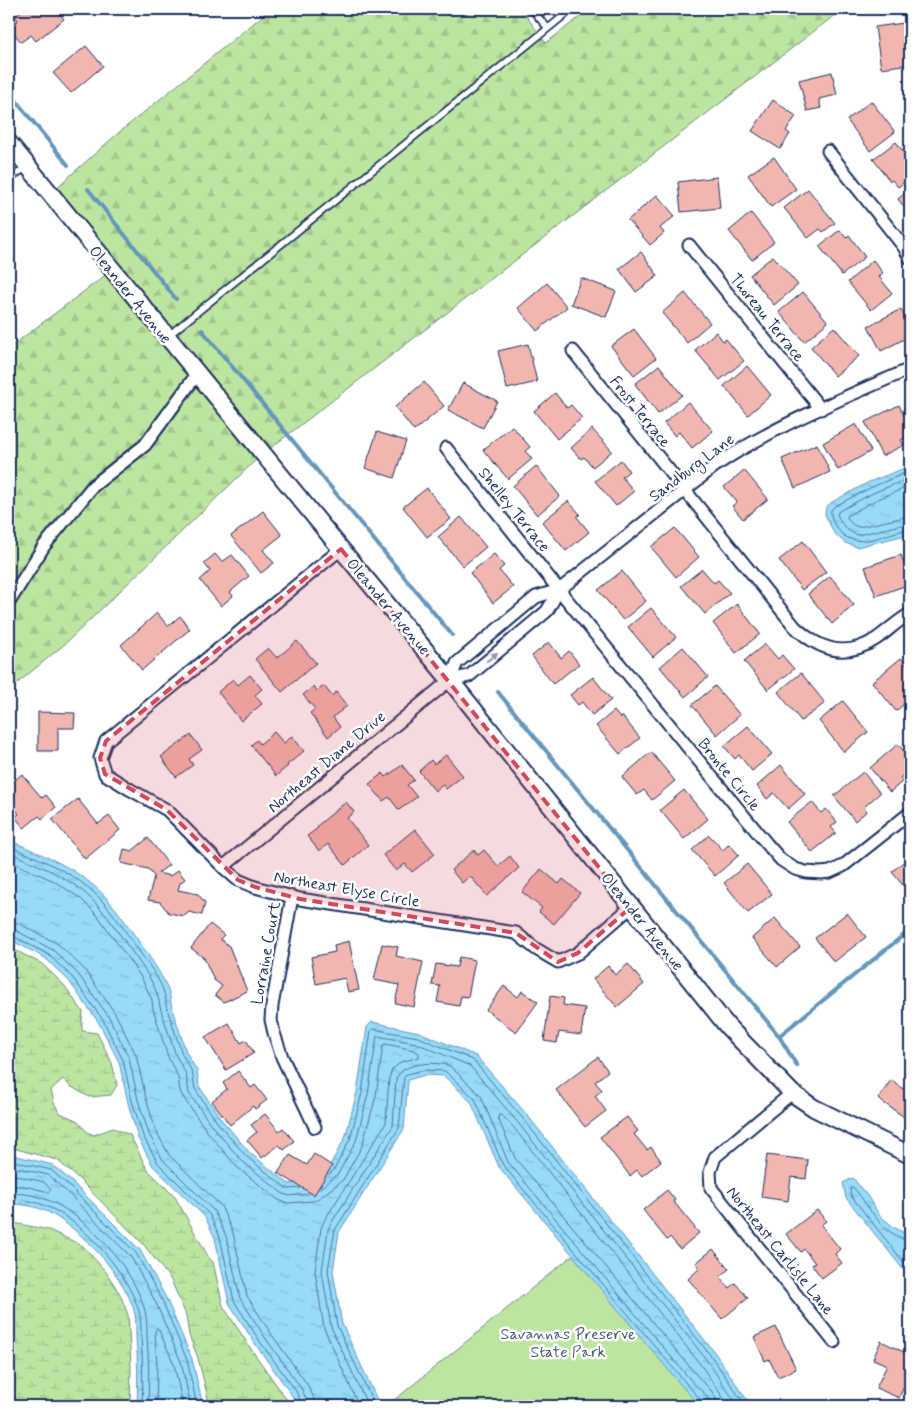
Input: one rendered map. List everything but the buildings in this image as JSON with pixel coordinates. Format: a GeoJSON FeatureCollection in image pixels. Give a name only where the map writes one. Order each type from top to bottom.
{"type":"FeatureCollection","features":[{"type":"Feature","properties":{"kind":"street","name":"Oleander Avenue"},"geometry":{"type":"LineString","coordinates":[[9,143],[450,680],[728,1027],[792,1093],[814,1108],[910,1155]]}},
{"type":"Feature","properties":{"kind":"street"},"geometry":{"type":"LineString","coordinates":[[828,151],[904,247],[910,258]]}},
{"type":"Feature","properties":{"kind":"street","name":"Thoreau Terrace"},"geometry":{"type":"LineString","coordinates":[[689,245],[821,408]]}},
{"type":"Feature","properties":{"kind":"street","name":"Frost Terrace"},"geometry":{"type":"LineString","coordinates":[[573,351],[685,491]]}},
{"type":"Feature","properties":{"kind":"street","name":"Sandburg Lane"},"geometry":{"type":"LineString","coordinates":[[450,680],[456,663],[536,597],[559,590],[715,466],[740,449],[821,408],[910,369]]}},
{"type":"Feature","properties":{"kind":"street"},"geometry":{"type":"LineString","coordinates":[[9,602],[44,546],[93,486],[145,445],[197,374]]}},
{"type":"Feature","properties":{"kind":"street","name":"Shelley Terrace"},"geometry":{"type":"LineString","coordinates":[[446,448],[559,590]]}},
{"type":"Feature","properties":{"kind":"street"},"geometry":{"type":"LineString","coordinates":[[685,491],[796,627],[812,641],[829,648],[851,650],[876,639],[898,620],[910,614]]}},
{"type":"Feature","properties":{"kind":"street","name":"Northeast Elyse Circle"},"geometry":{"type":"LineString","coordinates":[[341,549],[106,741],[100,758],[105,774],[167,810],[223,867],[238,880],[255,887],[292,896],[516,933],[536,949],[558,962],[578,953],[631,907]]}},
{"type":"Feature","properties":{"kind":"street","name":"Sandburg Lane"},"geometry":{"type":"LineString","coordinates":[[450,680],[469,676],[547,611],[559,590]]}},
{"type":"Feature","properties":{"kind":"street","name":"Bronte Circle"},"geometry":{"type":"LineString","coordinates":[[559,590],[767,844],[781,860],[795,869],[821,873],[830,872],[843,866],[910,813]]}},
{"type":"Feature","properties":{"kind":"street","name":"Northeast Diane Drive"},"geometry":{"type":"LineString","coordinates":[[223,867],[450,680]]}},
{"type":"Feature","properties":{"kind":"street","name":"Lorraine Court"},"geometry":{"type":"LineString","coordinates":[[292,896],[272,1006],[272,1020],[282,1057],[315,1127]]}},
{"type":"Feature","properties":{"kind":"street","name":"Northeast Carlisle Lane"},"geometry":{"type":"LineString","coordinates":[[792,1093],[715,1157],[710,1172],[711,1188],[834,1342]]}},
{"type":"Feature","properties":{"kind":"lane"},"geometry":{"type":"LineString","coordinates":[[531,9],[548,28]]}},
{"type":"Feature","properties":{"kind":"lane"},"geometry":{"type":"LineString","coordinates":[[167,337],[572,9]]}},
{"type":"Feature","properties":{"kind":"lane"},"geometry":{"type":"LineString","coordinates":[[9,180],[27,166]]}},
{"type":"Feature","properties":{"kind":"highlighted area"},"geometry":{"type":"Polygon","coordinates":[[[341,549],[631,907],[578,953],[558,962],[516,933],[300,899],[255,887],[238,880],[167,810],[105,774],[100,758],[106,741],[341,549]]]}},
{"type":"Feature","properties":{"kind":"green space"},"geometry":{"type":"Polygon","coordinates":[[[271,9],[521,9],[546,43],[590,9],[843,9],[268,450],[55,189],[116,135],[271,9]]]}},
{"type":"Feature","properties":{"kind":"green space"},"geometry":{"type":"Polygon","coordinates":[[[107,274],[188,374],[140,439],[87,481],[38,541],[9,588],[9,348],[107,274]]]}},
{"type":"Feature","properties":{"kind":"green space"},"geometry":{"type":"Polygon","coordinates":[[[198,386],[258,458],[66,643],[9,690],[9,616],[50,550],[98,491],[151,449],[198,386]]]}},
{"type":"Feature","properties":{"kind":"green space"},"geometry":{"type":"Polygon","coordinates":[[[9,947],[42,964],[64,985],[83,1012],[82,1031],[97,1033],[112,1063],[117,1085],[111,1095],[89,1097],[70,1086],[63,1079],[51,1090],[54,1103],[60,1113],[78,1121],[87,1132],[94,1135],[113,1128],[130,1135],[147,1169],[175,1197],[213,1262],[223,1306],[290,1406],[210,1406],[198,1358],[189,1335],[186,1315],[171,1280],[144,1245],[78,1178],[57,1160],[9,1147],[9,947]]]}},
{"type":"Feature","properties":{"kind":"green space"},"geometry":{"type":"Polygon","coordinates":[[[9,1222],[49,1230],[83,1246],[106,1272],[120,1294],[128,1315],[131,1367],[130,1406],[9,1406],[9,1222]]]}},
{"type":"Feature","properties":{"kind":"green space","name":"Savannas Preserve State Park"},"geometry":{"type":"Polygon","coordinates":[[[578,1251],[703,1406],[387,1406],[578,1251]]]}},
{"type":"Feature","properties":{"kind":"water"},"geometry":{"type":"Polygon","coordinates":[[[910,466],[910,534],[857,547],[845,543],[834,533],[825,515],[826,507],[869,482],[910,466]]]}},
{"type":"Feature","properties":{"kind":"water"},"geometry":{"type":"Polygon","coordinates":[[[9,840],[73,871],[101,892],[115,908],[159,971],[169,991],[171,1004],[186,1052],[197,1071],[199,1086],[221,1119],[250,1153],[289,1184],[309,1182],[329,1167],[345,1138],[357,1092],[367,1027],[372,1022],[419,1032],[476,1056],[528,1116],[715,1353],[750,1404],[754,1406],[700,1406],[499,1167],[471,1102],[444,1076],[425,1075],[408,1080],[404,1129],[339,1232],[333,1271],[342,1324],[380,1406],[298,1406],[229,1303],[215,1238],[205,1217],[153,1166],[138,1138],[119,1062],[99,1023],[69,981],[45,958],[9,939],[9,840]]]}},
{"type":"Feature","properties":{"kind":"water"},"geometry":{"type":"Polygon","coordinates":[[[9,1154],[53,1165],[140,1250],[166,1298],[192,1359],[203,1406],[137,1406],[136,1320],[130,1299],[112,1269],[87,1241],[73,1229],[46,1211],[19,1204],[9,1204],[9,1154]]]}},
{"type":"Feature","properties":{"kind":"water"},"geometry":{"type":"Polygon","coordinates":[[[853,1178],[880,1216],[895,1228],[910,1236],[910,1278],[846,1198],[843,1183],[853,1178]]]}},
{"type":"Feature","properties":{"kind":"waterway"},"geometry":{"type":"LineString","coordinates":[[9,92],[68,165]]}},
{"type":"Feature","properties":{"kind":"waterway"},"geometry":{"type":"LineString","coordinates":[[88,189],[176,299]]}},
{"type":"Feature","properties":{"kind":"waterway"},"geometry":{"type":"LineString","coordinates":[[202,330],[452,635]]}},
{"type":"Feature","properties":{"kind":"waterway"},"geometry":{"type":"LineString","coordinates":[[498,692],[779,1036],[797,1066]]}},
{"type":"Feature","properties":{"kind":"waterway"},"geometry":{"type":"LineString","coordinates":[[779,1036],[910,930]]}}]}
